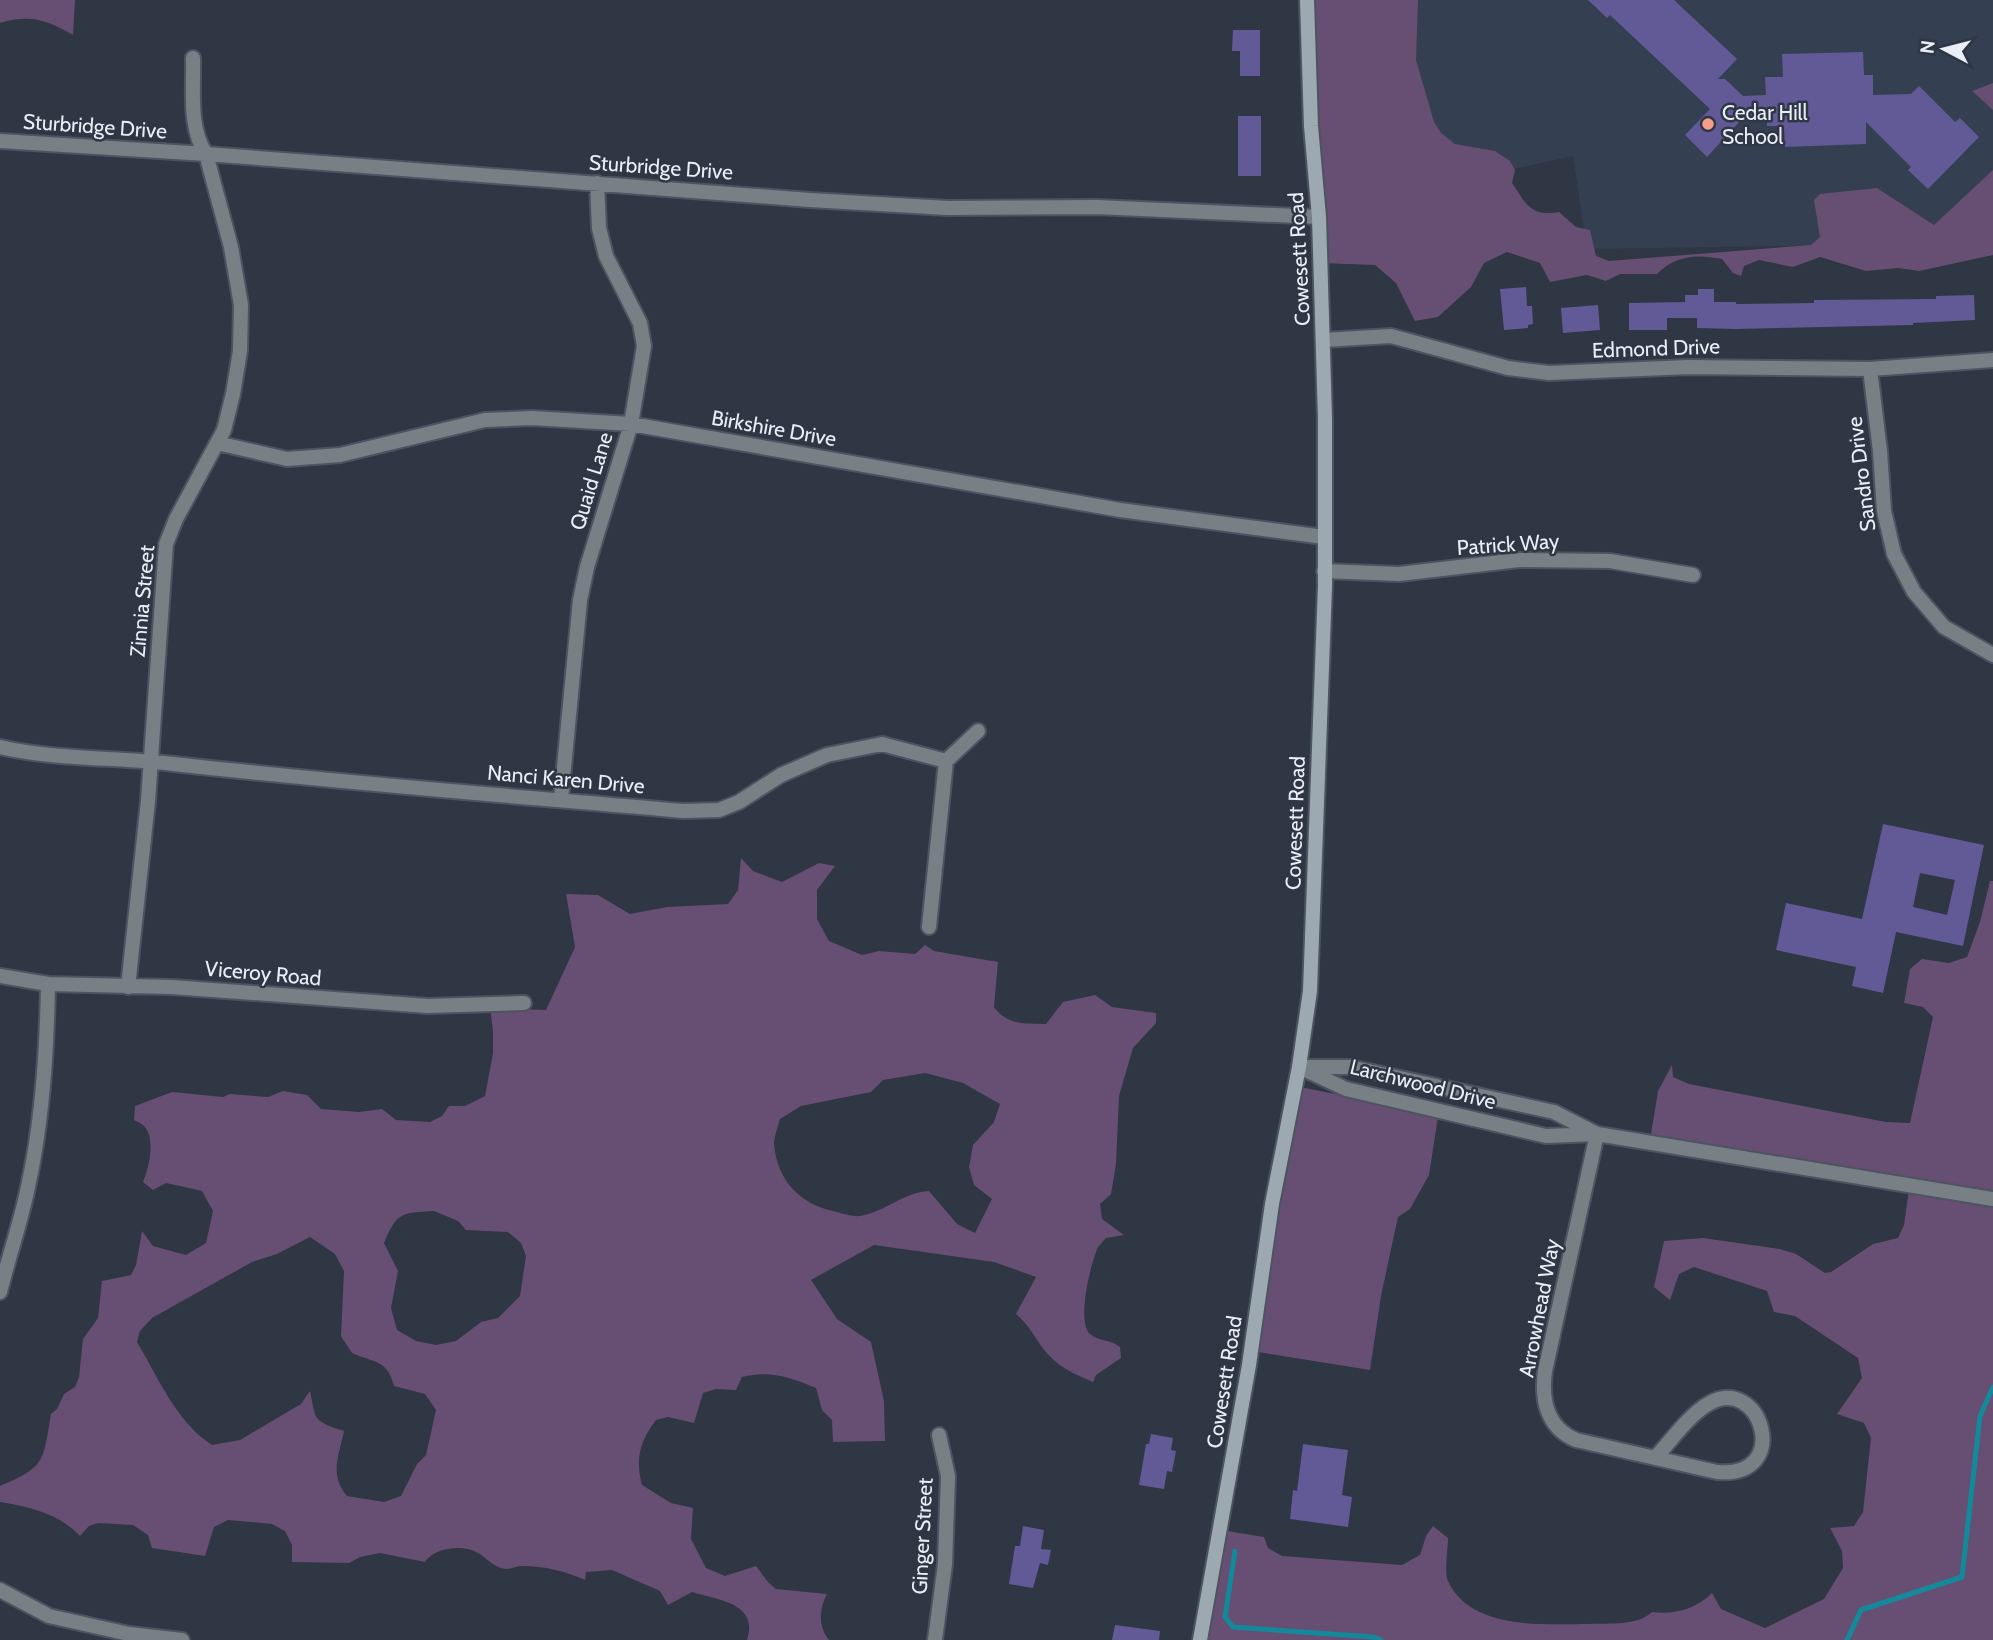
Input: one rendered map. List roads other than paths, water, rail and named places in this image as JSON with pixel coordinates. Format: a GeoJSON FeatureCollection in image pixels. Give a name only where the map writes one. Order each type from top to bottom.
{"type":"FeatureCollection","features":[{"type":"Feature","properties":{"kind":"main road","name":"Cowesett Road"},"geometry":{"type":"LineString","coordinates":[[1200,1640],[1249,1365],[1272,1204],[1299,1067],[1310,991],[1318,822],[1324,571],[1324,340],[1320,217],[1311,126],[1307,0]]}},
{"type":"Feature","properties":{"kind":"street","name":"Zinnia Street"},"geometry":{"type":"LineString","coordinates":[[128,987],[148,801],[166,544],[176,519],[224,430],[240,351],[241,305],[231,247],[206,154],[197,141],[194,127],[193,58]]}},
{"type":"Feature","properties":{"kind":"street","name":"Sturbridge Drive"},"geometry":{"type":"LineString","coordinates":[[0,141],[948,208],[1097,207],[1320,217]]}},
{"type":"Feature","properties":{"kind":"street","name":"Quaid Lane"},"geometry":{"type":"LineString","coordinates":[[561,799],[580,600],[587,567],[631,424],[643,346],[640,323],[607,256],[599,228],[597,183]]}},
{"type":"Feature","properties":{"kind":"street","name":"Edmond Drive"},"geometry":{"type":"LineString","coordinates":[[1324,340],[1391,336],[1508,368],[1549,373],[1688,367],[1870,369],[1993,360]]}},
{"type":"Feature","properties":{"kind":"street","name":"Sandro Drive"},"geometry":{"type":"LineString","coordinates":[[1870,369],[1884,511],[1894,554],[1913,592],[1944,627],[1993,655]]}},
{"type":"Feature","properties":{"kind":"street","name":"Birkshire Drive"},"geometry":{"type":"LineString","coordinates":[[217,443],[287,458],[340,455],[485,420],[532,418],[631,424],[1120,510],[1324,537]]}},
{"type":"Feature","properties":{"kind":"street","name":"Patrick Way"},"geometry":{"type":"LineString","coordinates":[[1324,571],[1399,574],[1519,560],[1610,561],[1693,575]]}},
{"type":"Feature","properties":{"kind":"street"},"geometry":{"type":"LineString","coordinates":[[929,927],[946,761],[978,731]]}},
{"type":"Feature","properties":{"kind":"street","name":"Nanci Karen Drive"},"geometry":{"type":"LineString","coordinates":[[0,747],[27,753],[150,761],[309,779],[682,811],[719,810],[738,802],[781,775],[827,755],[882,744],[946,761]]}},
{"type":"Feature","properties":{"kind":"street","name":"Viceroy Road"},"geometry":{"type":"LineString","coordinates":[[0,976],[48,984],[172,987],[428,1006],[524,1003]]}},
{"type":"Feature","properties":{"kind":"street"},"geometry":{"type":"LineString","coordinates":[[0,1292],[5,1251],[29,1183],[40,1118],[47,1040],[48,984]]}},
{"type":"Feature","properties":{"kind":"street","name":"Larchwood Drive"},"geometry":{"type":"LineString","coordinates":[[1299,1067],[1346,1089],[1546,1136],[1597,1134],[1993,1199]]}},
{"type":"Feature","properties":{"kind":"street","name":"Larchwood Drive"},"geometry":{"type":"LineString","coordinates":[[1299,1067],[1350,1068],[1555,1112],[1597,1134]]}},
{"type":"Feature","properties":{"kind":"street","name":"Arrowhead Way"},"geometry":{"type":"LineString","coordinates":[[1597,1134],[1545,1371],[1545,1402],[1552,1421],[1567,1436],[1655,1458],[1728,1474],[1750,1465],[1763,1446],[1764,1434],[1755,1412],[1736,1400],[1723,1399],[1710,1402],[1700,1410],[1655,1458]]}},
{"type":"Feature","properties":{"kind":"street","name":"Ginger Street"},"geometry":{"type":"LineString","coordinates":[[935,1640],[945,1564],[948,1476],[939,1435]]}},
{"type":"Feature","properties":{"kind":"street"},"geometry":{"type":"LineString","coordinates":[[0,1590],[50,1616],[129,1634],[182,1640]]}},
{"type":"Feature","properties":{"kind":"waterway"},"geometry":{"type":"LineString","coordinates":[[1847,1640],[1861,1610],[1962,1577],[1980,1416],[1993,1387]]}},
{"type":"Feature","properties":{"kind":"waterway"},"geometry":{"type":"LineString","coordinates":[[1235,1551],[1225,1617],[1233,1627],[1373,1637],[1381,1640]]}},
{"type":"Feature","properties":{"kind":"place","name":"Cedar Hill School"},"geometry":{"type":"Point","coordinates":[1708,124]}}]}
